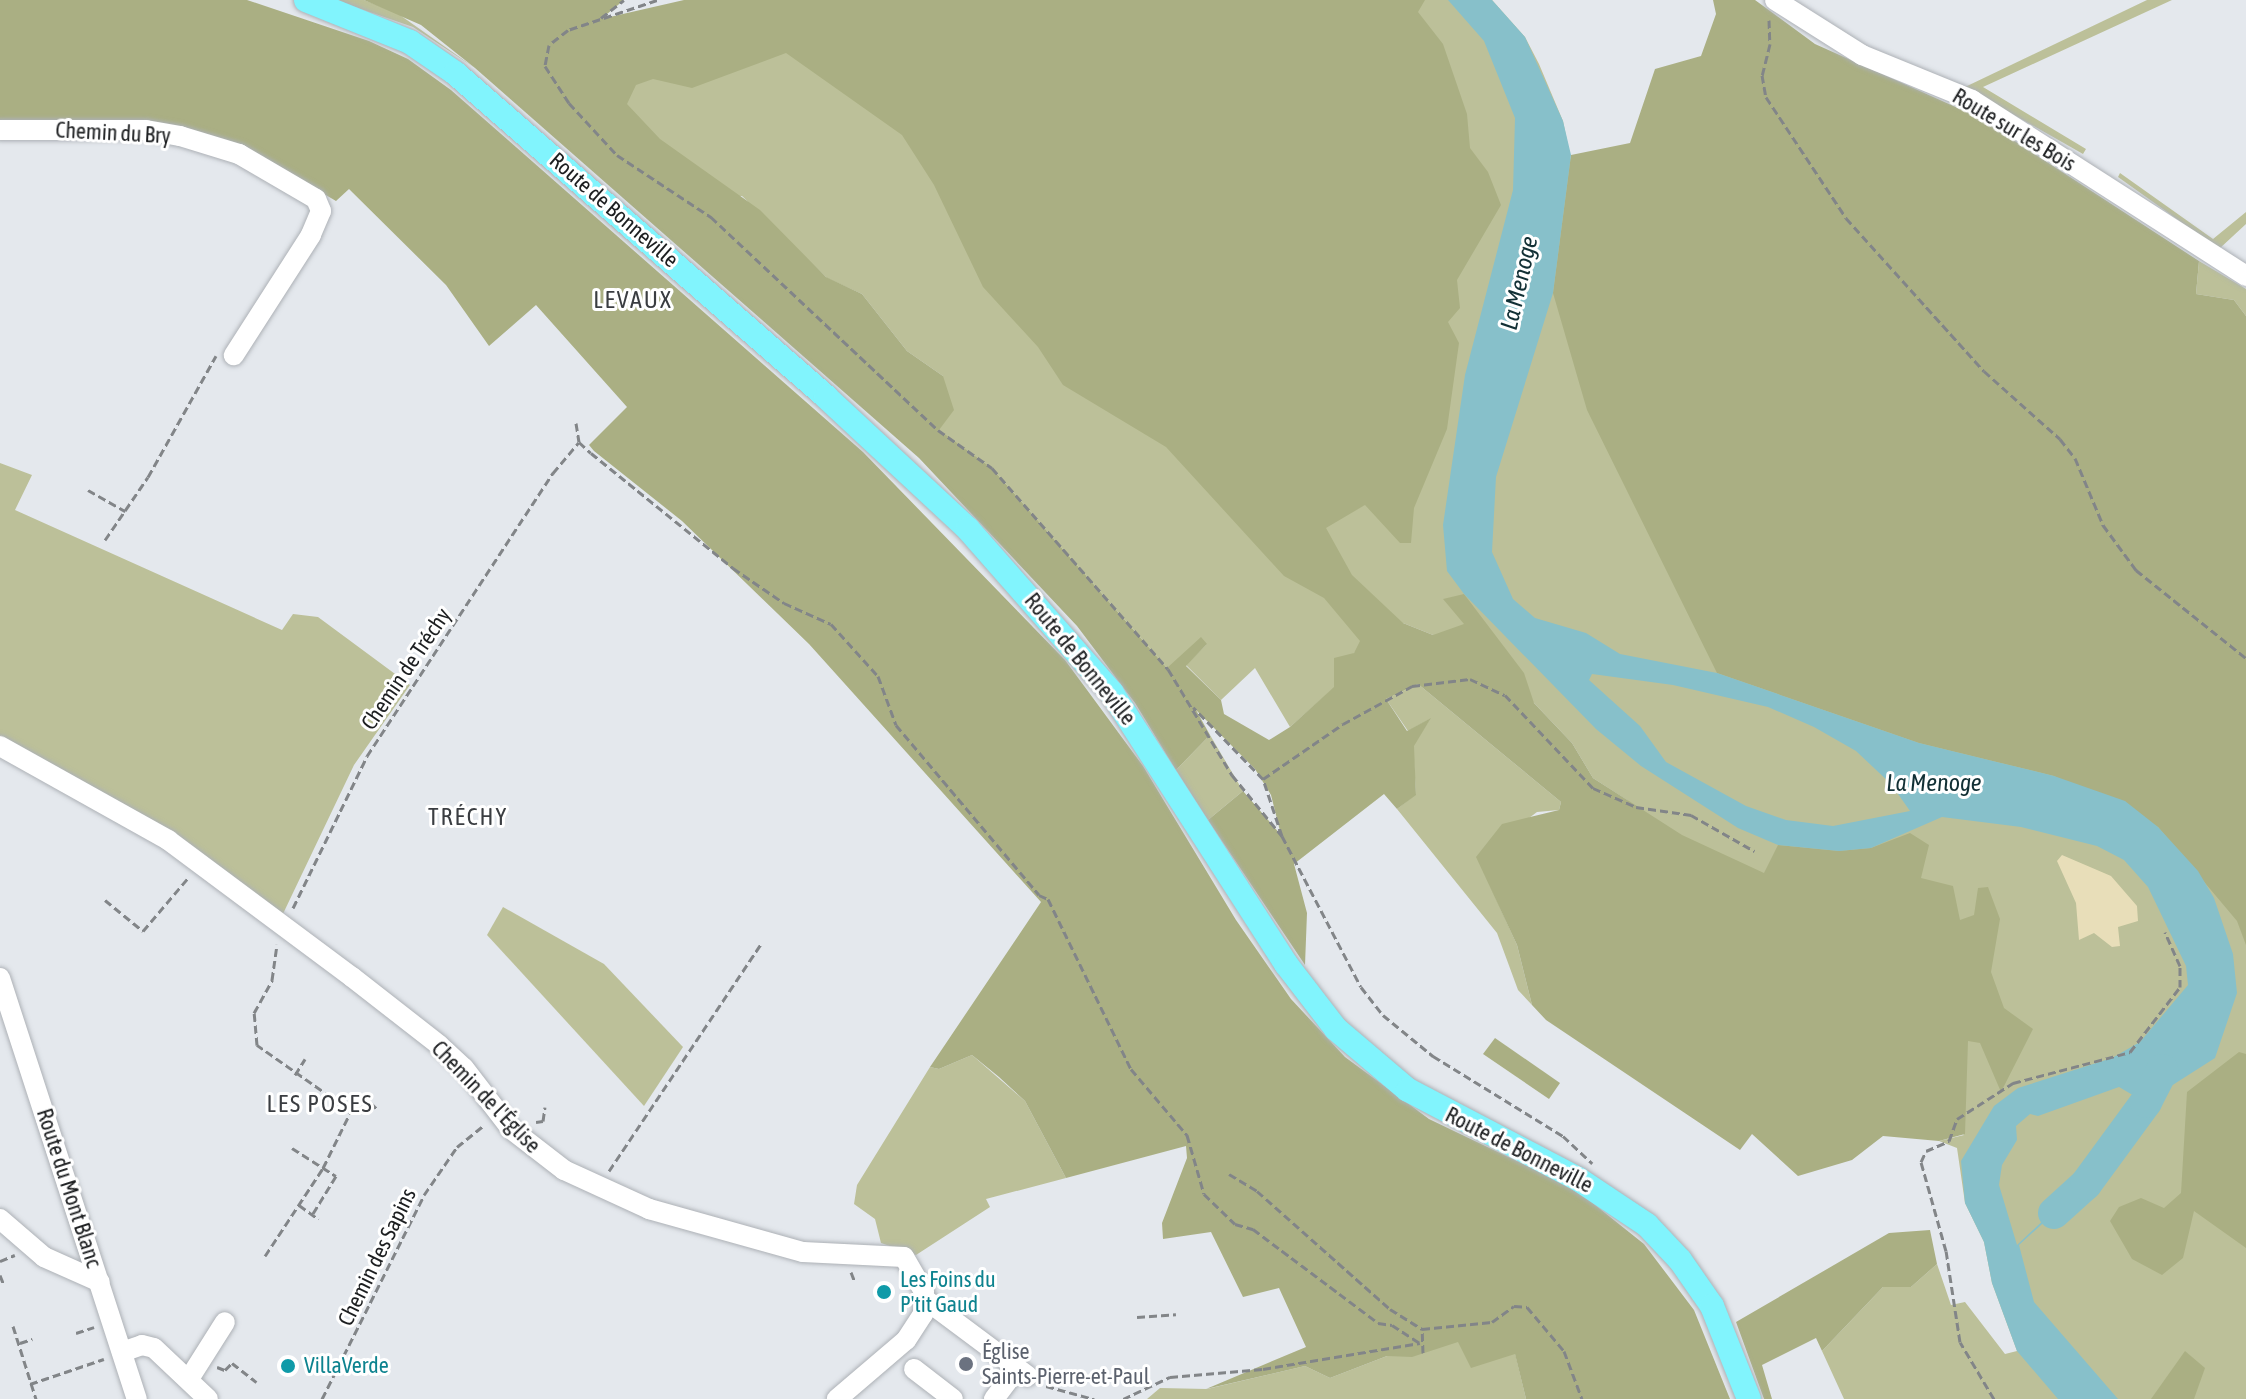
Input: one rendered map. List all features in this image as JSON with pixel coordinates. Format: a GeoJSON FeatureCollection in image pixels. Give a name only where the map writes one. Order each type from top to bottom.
{"type":"FeatureCollection","features":[{"type":"Feature","properties":{"kind":"main road","name":"Route de Bonneville"},"geometry":{"type":"LineString","coordinates":[[306,0],[410,42],[455,73],[924,486],[1004,566],[1112,693],[1286,964],[1336,1029],[1408,1090],[1578,1179],[1647,1225],[1680,1260],[1712,1306],[1749,1399]]}},
{"type":"Feature","properties":{"kind":"street","name":"Route sur les Bois"},"geometry":{"type":"LineString","coordinates":[[1771,5],[1862,55],[1972,100],[2246,276]]}},
{"type":"Feature","properties":{"kind":"street","name":"Chemin du Bry"},"geometry":{"type":"LineString","coordinates":[[0,130],[146,130],[180,136],[239,154],[316,199],[321,211],[311,235],[225,354]]}},
{"type":"Feature","properties":{"kind":"street","name":"Chemin de l'Église"},"geometry":{"type":"LineString","coordinates":[[0,746],[168,840],[439,1045],[532,1149],[598,1187],[649,1209],[803,1252],[900,1254],[915,1269],[926,1300]]}},
{"type":"Feature","properties":{"kind":"street","name":"Route du Mont Blanc"},"geometry":{"type":"LineString","coordinates":[[0,978],[137,1399]]}},
{"type":"Feature","properties":{"kind":"street"},"geometry":{"type":"LineString","coordinates":[[0,1219],[44,1257],[100,1282]]}},
{"type":"Feature","properties":{"kind":"street"},"geometry":{"type":"LineString","coordinates":[[837,1399],[906,1340],[926,1300],[1023,1372],[994,1399]]}},
{"type":"Feature","properties":{"kind":"street"},"geometry":{"type":"LineString","coordinates":[[189,1379],[225,1322]]}},
{"type":"Feature","properties":{"kind":"street"},"geometry":{"type":"LineString","coordinates":[[122,1352],[142,1345],[154,1348],[208,1399]]}},
{"type":"Feature","properties":{"kind":"street"},"geometry":{"type":"LineString","coordinates":[[914,1369],[953,1399]]}},
{"type":"Feature","properties":{"kind":"path"},"geometry":{"type":"LineString","coordinates":[[598,20],[624,0]]}},
{"type":"Feature","properties":{"kind":"path"},"geometry":{"type":"LineString","coordinates":[[657,0],[557,37],[544,57],[550,77],[569,103],[617,155],[711,217],[909,404],[992,468],[1145,641],[1193,707],[1232,775],[1282,836]]}},
{"type":"Feature","properties":{"kind":"path"},"geometry":{"type":"LineString","coordinates":[[1771,5],[1770,44],[1762,75],[1766,97],[1846,218],[1984,371],[2060,439],[2075,458],[2103,525],[2136,570],[2246,658]]}},
{"type":"Feature","properties":{"kind":"path"},"geometry":{"type":"LineString","coordinates":[[105,540],[225,354]]}},
{"type":"Feature","properties":{"kind":"path"},"geometry":{"type":"LineString","coordinates":[[576,423],[579,442],[591,453],[733,568],[784,603],[831,624],[878,676],[896,725],[1039,895],[1048,899],[1131,1069],[1187,1135],[1204,1194],[1235,1224],[1253,1229],[1378,1323],[1392,1325],[1420,1343]]}},
{"type":"Feature","properties":{"kind":"path","name":"Chemin de Tréchy"},"geometry":{"type":"LineString","coordinates":[[351,1111],[264,1054],[254,1024],[284,929],[367,756],[553,473],[579,442]]}},
{"type":"Feature","properties":{"kind":"path"},"geometry":{"type":"LineString","coordinates":[[88,490],[125,511]]}},
{"type":"Feature","properties":{"kind":"path"},"geometry":{"type":"LineString","coordinates":[[1263,779],[1343,724],[1412,686],[1470,679],[1505,695],[1593,788],[1636,807],[1691,815],[1754,851]]}},
{"type":"Feature","properties":{"kind":"path"},"geometry":{"type":"LineString","coordinates":[[1193,707],[1263,779],[1282,836],[1361,987],[1383,1015],[1433,1056],[1563,1136],[1598,1171]]}},
{"type":"Feature","properties":{"kind":"path"},"geometry":{"type":"LineString","coordinates":[[105,900],[135,927],[146,930],[191,871]]}},
{"type":"Feature","properties":{"kind":"path"},"geometry":{"type":"LineString","coordinates":[[1994,1399],[1960,1342],[1946,1251],[1921,1162],[1926,1151],[1949,1141],[1957,1119],[2013,1083],[2130,1052],[2180,987],[2180,966],[2165,932]]}},
{"type":"Feature","properties":{"kind":"path"},"geometry":{"type":"LineString","coordinates":[[598,1187],[761,944]]}},
{"type":"Feature","properties":{"kind":"path"},"geometry":{"type":"LineString","coordinates":[[295,1075],[305,1059]]}},
{"type":"Feature","properties":{"kind":"path"},"geometry":{"type":"LineString","coordinates":[[265,1256],[323,1168],[362,1094],[377,1109]]}},
{"type":"Feature","properties":{"kind":"path"},"geometry":{"type":"LineString","coordinates":[[532,1123],[543,1121],[545,1107]]}},
{"type":"Feature","properties":{"kind":"path","name":"Chemin des Sapins"},"geometry":{"type":"LineString","coordinates":[[322,1399],[424,1195],[470,1135]]}},
{"type":"Feature","properties":{"kind":"path"},"geometry":{"type":"LineString","coordinates":[[292,1148],[336,1176],[312,1215]]}},
{"type":"Feature","properties":{"kind":"path"},"geometry":{"type":"LineString","coordinates":[[1229,1174],[1257,1191],[1390,1309],[1422,1329],[1492,1322],[1514,1306],[1527,1307],[1564,1351],[1582,1399]]}},
{"type":"Feature","properties":{"kind":"path"},"geometry":{"type":"LineString","coordinates":[[299,1205],[318,1219]]}},
{"type":"Feature","properties":{"kind":"path"},"geometry":{"type":"LineString","coordinates":[[0,1275],[3,1283]]}},
{"type":"Feature","properties":{"kind":"path"},"geometry":{"type":"LineString","coordinates":[[1137,1317],[1176,1314]]}},
{"type":"Feature","properties":{"kind":"path"},"geometry":{"type":"LineString","coordinates":[[13,1326],[36,1399]]}},
{"type":"Feature","properties":{"kind":"path"},"geometry":{"type":"LineString","coordinates":[[1422,1329],[1420,1343],[1423,1353]]}},
{"type":"Feature","properties":{"kind":"path"},"geometry":{"type":"LineString","coordinates":[[20,1343],[32,1339]]}},
{"type":"Feature","properties":{"kind":"path"},"geometry":{"type":"LineString","coordinates":[[1123,1399],[1170,1377],[1263,1369],[1420,1343]]}},
{"type":"Feature","properties":{"kind":"path"},"geometry":{"type":"LineString","coordinates":[[30,1384],[96,1362]]}},
{"type":"Feature","properties":{"kind":"path"},"geometry":{"type":"LineString","coordinates":[[214,1365],[225,1370],[232,1363],[256,1382]]}},
{"type":"Feature","properties":{"kind":"path"},"geometry":{"type":"LineString","coordinates":[[1023,1372],[1064,1394],[1094,1399]]}},
{"type":"Feature","properties":{"kind":"green space"},"geometry":{"type":"Polygon","coordinates":[[[0,0],[247,0],[369,41],[408,59],[451,90],[863,452],[1065,660],[1143,766],[1236,920],[1291,999],[1345,1057],[1429,1119],[1575,1189],[1644,1244],[1694,1310],[1730,1399],[1526,1399],[1515,1354],[1471,1368],[1458,1342],[1412,1357],[1387,1356],[1330,1378],[1305,1366],[1206,1389],[1306,1347],[1279,1288],[1243,1297],[1211,1232],[1163,1239],[1162,1223],[1187,1158],[1186,1146],[1066,1178],[1025,1101],[999,1077],[972,1055],[939,1069],[930,1067],[1041,902],[809,644],[682,521],[594,451],[589,445],[627,407],[536,305],[489,346],[446,285],[349,189],[336,201],[247,149],[191,130],[138,120],[0,120],[0,0]]]}},
{"type":"Feature","properties":{"kind":"green space"},"geometry":{"type":"Polygon","coordinates":[[[335,0],[364,0],[397,13],[475,68],[413,27],[335,0]]]}},
{"type":"Feature","properties":{"kind":"green space"},"geometry":{"type":"Polygon","coordinates":[[[364,0],[624,0],[601,19],[684,0],[1425,0],[1418,12],[1443,44],[1467,114],[1470,148],[1488,172],[1501,205],[1457,280],[1460,308],[1448,322],[1459,343],[1447,429],[1414,508],[1411,543],[1400,543],[1365,505],[1326,528],[1352,575],[1403,623],[1433,635],[1464,624],[1443,599],[1464,594],[1524,673],[1534,703],[1572,743],[1593,778],[1682,835],[1764,873],[1778,845],[1839,851],[1871,848],[1910,833],[1929,845],[1921,878],[1953,886],[1960,920],[1974,915],[1978,888],[1988,887],[2000,919],[1991,972],[2004,1008],[2033,1029],[2001,1092],[1980,1043],[1968,1041],[1965,1134],[1939,1141],[1883,1136],[1852,1160],[1798,1176],[1752,1134],[1740,1150],[1546,1020],[1532,1005],[1517,945],[1476,857],[1502,824],[1559,810],[1561,802],[1418,684],[1386,699],[1407,731],[1431,718],[1414,746],[1416,795],[1397,809],[1384,794],[1294,864],[1307,913],[1305,965],[1208,820],[1243,791],[1281,835],[1271,795],[1255,769],[1196,710],[1210,735],[1176,770],[1135,703],[1077,626],[919,458],[475,68],[421,25],[364,0]],[[786,53],[692,88],[653,79],[636,85],[627,104],[660,139],[760,210],[826,277],[862,294],[907,351],[943,376],[954,410],[939,430],[992,468],[1167,668],[1201,637],[1207,644],[1186,666],[1221,700],[1224,714],[1269,740],[1290,727],[1334,687],[1334,658],[1354,653],[1360,641],[1324,598],[1284,576],[1166,447],[1063,385],[1038,347],[983,287],[934,185],[902,135],[786,53]]]}},
{"type":"Feature","properties":{"kind":"green space"},"geometry":{"type":"Polygon","coordinates":[[[915,0],[1492,0],[1525,37],[1539,64],[1563,121],[1573,170],[2246,889],[2246,1399],[1844,1399],[1822,1351],[1883,1287],[1911,1287],[1937,1264],[1951,1305],[1965,1302],[2005,1354],[2017,1351],[1992,1283],[1984,1242],[1965,1203],[1957,1148],[1939,1141],[1964,1135],[1627,800],[1593,778],[1572,743],[1534,703],[1433,635],[1403,623],[1354,653],[1335,687],[1290,727],[1255,668],[1221,700],[1186,665],[1207,644],[1168,669],[992,468],[938,430],[943,376],[907,351],[862,294],[827,278],[742,196],[685,200],[581,49],[682,31],[823,59],[1325,527],[1364,505],[915,0]]]}},
{"type":"Feature","properties":{"kind":"green space"},"geometry":{"type":"Polygon","coordinates":[[[1713,0],[1755,0],[1815,44],[1978,117],[2199,261],[2196,294],[2234,300],[2246,316],[2246,945],[2237,921],[2158,827],[2054,776],[1919,743],[1717,673],[1587,410],[1553,293],[1571,155],[1630,143],[1655,69],[1701,56],[1716,14],[1713,0]]]}},
{"type":"Feature","properties":{"kind":"green space"},"geometry":{"type":"Polygon","coordinates":[[[2147,0],[2172,0],[1983,87],[2086,149],[2083,154],[1965,87],[2147,0]]]}},
{"type":"Feature","properties":{"kind":"green space"},"geometry":{"type":"Polygon","coordinates":[[[2120,173],[2213,239],[2246,212],[2246,224],[2219,249],[2118,177],[2120,173]]]}},
{"type":"Feature","properties":{"kind":"green space"},"geometry":{"type":"Polygon","coordinates":[[[2199,261],[2246,289],[2246,316],[2234,300],[2196,294],[2199,261]]]}},
{"type":"Feature","properties":{"kind":"green space"},"geometry":{"type":"Polygon","coordinates":[[[0,463],[32,475],[15,510],[282,630],[293,614],[318,617],[410,685],[354,765],[281,918],[0,738],[0,463]]]}},
{"type":"Feature","properties":{"kind":"green space"},"geometry":{"type":"Polygon","coordinates":[[[1418,684],[1561,802],[1559,810],[1537,812],[1477,857],[1517,945],[1532,1005],[1518,990],[1497,933],[1397,809],[1416,794],[1413,746],[1430,719],[1408,731],[1386,699],[1418,684]]]}},
{"type":"Feature","properties":{"kind":"green space"},"geometry":{"type":"Polygon","coordinates":[[[1210,735],[1243,791],[1208,820],[1176,770],[1210,735]]]}},
{"type":"Feature","properties":{"kind":"green space"},"geometry":{"type":"Polygon","coordinates":[[[503,907],[604,964],[683,1047],[644,1106],[487,935],[503,907]]]}},
{"type":"Feature","properties":{"kind":"green space"},"geometry":{"type":"Polygon","coordinates":[[[1495,1038],[1560,1083],[1549,1099],[1483,1054],[1495,1038]]]}},
{"type":"Feature","properties":{"kind":"green space"},"geometry":{"type":"Polygon","coordinates":[[[2239,1052],[2246,1054],[2246,1248],[2194,1211],[2183,1258],[2162,1275],[2132,1259],[2110,1221],[2119,1207],[2141,1198],[2164,1208],[2181,1193],[2187,1092],[2239,1052]]]}},
{"type":"Feature","properties":{"kind":"green space"},"geometry":{"type":"Polygon","coordinates":[[[972,1055],[1025,1101],[1066,1178],[986,1199],[990,1207],[916,1255],[881,1243],[875,1219],[854,1204],[857,1185],[930,1067],[939,1069],[972,1055]]]}},
{"type":"Feature","properties":{"kind":"green space"},"geometry":{"type":"Polygon","coordinates":[[[1930,1230],[1937,1264],[1911,1287],[1883,1287],[1822,1351],[1816,1338],[1762,1365],[1772,1399],[1764,1399],[1736,1322],[1889,1233],[1930,1230]]]}},
{"type":"Feature","properties":{"kind":"green space"},"geometry":{"type":"Polygon","coordinates":[[[1458,1341],[1515,1353],[1526,1399],[1147,1399],[1160,1388],[1207,1389],[1305,1366],[1330,1378],[1387,1356],[1412,1356],[1458,1341]]]}},
{"type":"Feature","properties":{"kind":"green space"},"geometry":{"type":"Polygon","coordinates":[[[2185,1351],[2205,1368],[2194,1399],[2151,1399],[2185,1351]]]}},
{"type":"Feature","properties":{"kind":"sand"},"geometry":{"type":"Polygon","coordinates":[[[2062,855],[2111,876],[2137,906],[2138,921],[2118,927],[2120,946],[2112,947],[2094,933],[2079,940],[2076,903],[2057,861],[2062,855]]]}},
{"type":"Feature","properties":{"kind":"water","name":"La Menoge"},"geometry":{"type":"Polygon","coordinates":[[[1448,0],[1492,0],[1525,37],[1563,121],[1571,155],[1553,293],[1496,477],[1492,552],[1513,599],[1535,618],[1586,633],[1620,654],[1717,673],[1919,743],[2054,776],[2125,801],[2158,827],[2198,871],[2214,898],[2233,954],[2237,993],[2215,1058],[2146,1102],[2086,1184],[2019,1245],[2034,1302],[2118,1399],[2058,1399],[2017,1351],[1992,1283],[1984,1242],[1965,1203],[1961,1161],[1994,1106],[2018,1088],[2112,1058],[2140,1042],[2188,985],[2186,966],[2148,887],[2124,860],[2097,846],[2021,827],[1942,817],[1871,848],[1839,851],[1778,845],[1738,828],[1641,766],[1596,729],[1464,594],[1447,571],[1443,525],[1465,375],[1513,190],[1515,118],[1484,41],[1448,0]],[[1592,674],[1589,680],[1640,726],[1666,762],[1746,806],[1786,820],[1833,826],[1910,811],[1891,784],[1856,751],[1814,727],[1768,707],[1673,685],[1592,674]],[[2119,1087],[2038,1116],[2030,1114],[2016,1126],[2017,1140],[2002,1165],[1999,1185],[2017,1245],[2085,1181],[2143,1101],[2119,1087]]]}},
{"type":"Feature","properties":{"kind":"waterway","name":"La Menoge"},"geometry":{"type":"LineString","coordinates":[[2054,1213],[2086,1184],[2146,1102],[2162,1070]]}},
{"type":"Feature","properties":{"kind":"place","name":"Les Foins du P'tit Gaud"},"geometry":{"type":"Point","coordinates":[884,1292]}},
{"type":"Feature","properties":{"kind":"place","name":"Église Saints-Pierre-et-Paul"},"geometry":{"type":"Point","coordinates":[966,1364]}},
{"type":"Feature","properties":{"kind":"place","name":"VillaVerde"},"geometry":{"type":"Point","coordinates":[288,1366]}},
{"type":"Feature","properties":{"kind":"district","name":"LEVAUX"},"geometry":{"type":"Point","coordinates":[633,300]}},
{"type":"Feature","properties":{"kind":"district","name":"TRÉCHY"},"geometry":{"type":"Point","coordinates":[468,817]}},
{"type":"Feature","properties":{"kind":"district","name":"LES POSES"},"geometry":{"type":"Point","coordinates":[320,1104]}}]}
